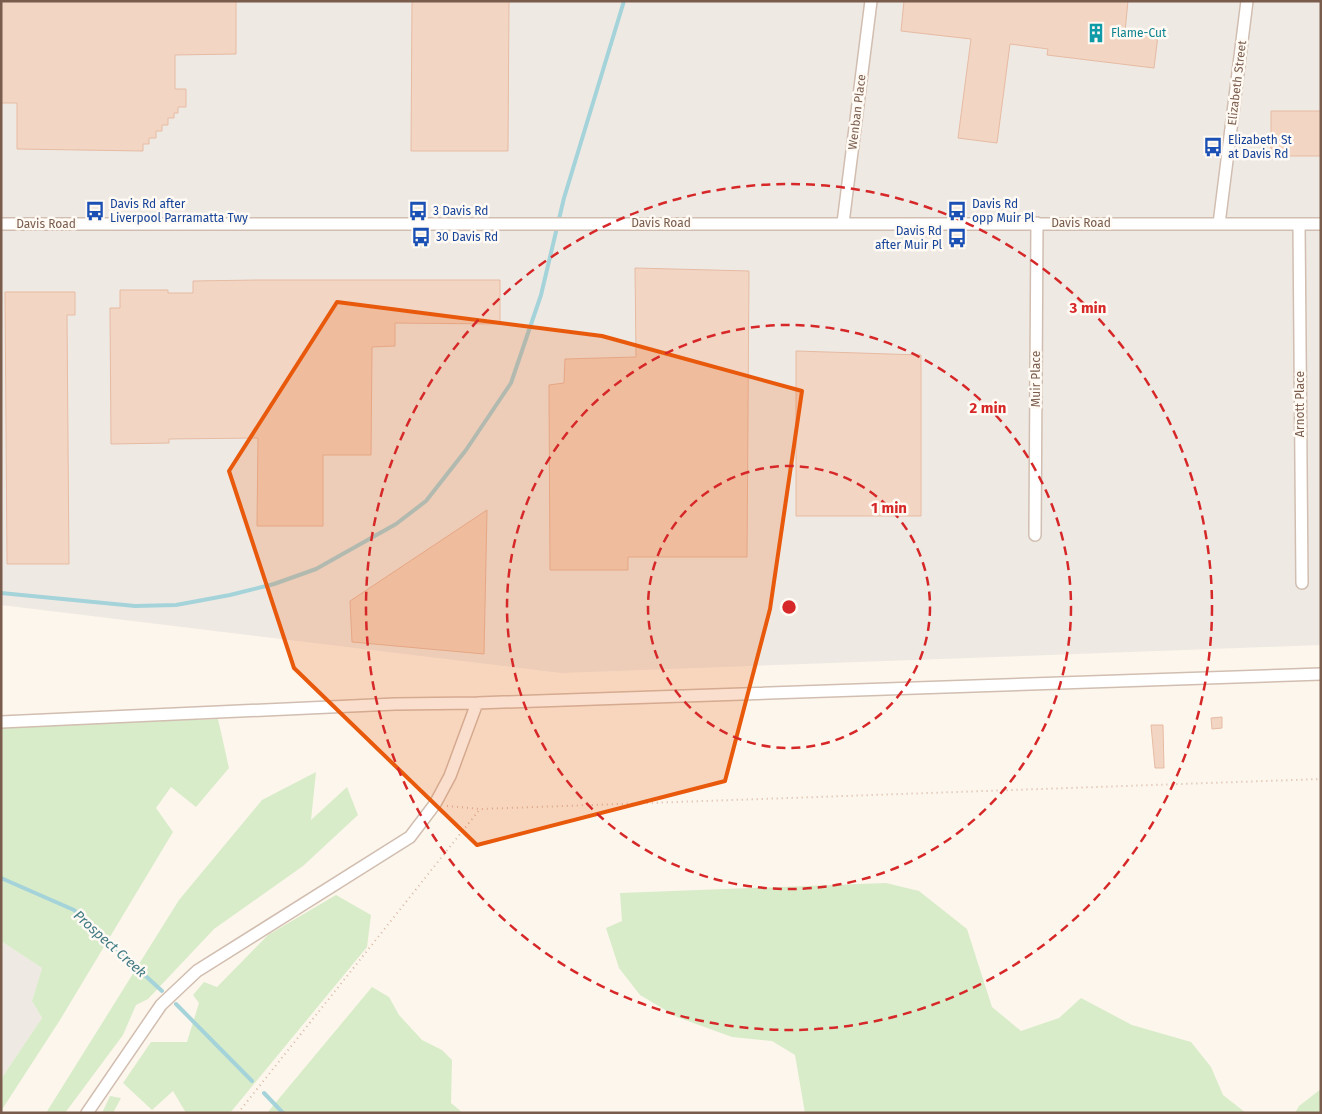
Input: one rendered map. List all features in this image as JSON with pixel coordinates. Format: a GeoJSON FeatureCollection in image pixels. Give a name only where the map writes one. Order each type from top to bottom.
{"type":"FeatureCollection","features":[{"type":"Feature","properties":{"kind":"street","name":"Wenban Place"},"geometry":{"type":"LineString","coordinates":[[843,223],[871,1]]}},
{"type":"Feature","properties":{"kind":"street","name":"Elizabeth Street"},"geometry":{"type":"LineString","coordinates":[[1219,224],[1247,1]]}},
{"type":"Feature","properties":{"kind":"street","name":"Davis Road"},"geometry":{"type":"LineString","coordinates":[[1,224],[1321,224]]}},
{"type":"Feature","properties":{"kind":"street","name":"Muir Place"},"geometry":{"type":"LineString","coordinates":[[1036,535],[1037,224]]}},
{"type":"Feature","properties":{"kind":"street","name":"Arnott Place"},"geometry":{"type":"LineString","coordinates":[[1299,224],[1302,583]]}},
{"type":"Feature","properties":{"kind":"street"},"geometry":{"type":"LineString","coordinates":[[1,722],[385,705],[1321,674]]}},
{"type":"Feature","properties":{"kind":"street"},"geometry":{"type":"LineString","coordinates":[[87,1113],[161,1005],[197,971],[410,837],[435,804],[450,776],[477,703]]}},
{"type":"Feature","properties":{"kind":"path"},"geometry":{"type":"LineString","coordinates":[[435,804],[480,809],[1321,779]]}},
{"type":"Feature","properties":{"kind":"path"},"geometry":{"type":"LineString","coordinates":[[238,1113],[480,809]]}},
{"type":"Feature","properties":{"kind":"highlighted area"},"geometry":{"type":"Polygon","coordinates":[[[337,302],[602,336],[802,391],[770,609],[725,781],[477,845],[294,668],[229,471],[337,302]]]}},
{"type":"Feature","properties":{"kind":"shaded area"},"geometry":{"type":"Polygon","coordinates":[[[1,1],[1321,1],[1321,645],[561,673],[1,605],[1,1]]]}},
{"type":"Feature","properties":{"kind":"shaded area"},"geometry":{"type":"Polygon","coordinates":[[[1,941],[42,968],[32,1001],[42,1018],[1,1079],[1,941]]]}},
{"type":"Feature","properties":{"kind":"green space"},"geometry":{"type":"Polygon","coordinates":[[[218,719],[229,768],[196,807],[171,787],[156,808],[173,832],[60,1020],[1,1111],[1,1079],[42,1018],[32,1001],[42,968],[1,941],[1,727],[218,719]]]}},
{"type":"Feature","properties":{"kind":"green space"},"geometry":{"type":"Polygon","coordinates":[[[316,772],[311,820],[347,787],[358,815],[303,866],[214,929],[148,999],[136,1005],[123,1035],[65,1113],[46,1113],[179,900],[262,800],[316,772]]]}},
{"type":"Feature","properties":{"kind":"green space"},"geometry":{"type":"Polygon","coordinates":[[[886,883],[919,891],[967,929],[992,1007],[1021,1031],[1059,1018],[1081,998],[1132,1025],[1191,1042],[1211,1067],[1223,1095],[1246,1113],[805,1113],[795,1055],[772,1041],[732,1037],[677,1017],[640,995],[619,968],[606,928],[622,921],[620,893],[886,883]]]}},
{"type":"Feature","properties":{"kind":"green space"},"geometry":{"type":"Polygon","coordinates":[[[336,895],[371,915],[367,947],[230,1113],[186,1113],[173,1091],[152,1110],[123,1083],[151,1042],[187,1042],[199,1003],[193,995],[204,982],[217,987],[268,935],[336,895]]]}},
{"type":"Feature","properties":{"kind":"green space"},"geometry":{"type":"Polygon","coordinates":[[[372,987],[389,997],[399,1015],[422,1040],[442,1050],[452,1060],[451,1103],[463,1113],[267,1113],[372,987]]]}},
{"type":"Feature","properties":{"kind":"green space"},"geometry":{"type":"Polygon","coordinates":[[[1321,1089],[1321,1113],[1295,1113],[1299,1106],[1321,1089]]]}},
{"type":"Feature","properties":{"kind":"green space"},"geometry":{"type":"Polygon","coordinates":[[[110,1096],[121,1098],[113,1113],[102,1113],[110,1096]]]}},
{"type":"Feature","properties":{"kind":"building"},"geometry":{"type":"Polygon","coordinates":[[[1,1],[236,1],[236,54],[175,55],[175,89],[186,89],[186,107],[178,107],[178,113],[174,113],[174,118],[168,118],[168,125],[162,125],[162,131],[156,131],[156,138],[149,138],[149,144],[143,144],[143,151],[17,149],[17,103],[1,103],[1,1]]]}},
{"type":"Feature","properties":{"kind":"building"},"geometry":{"type":"Polygon","coordinates":[[[412,1],[509,1],[508,151],[411,151],[412,1]]]}},
{"type":"Feature","properties":{"kind":"building"},"geometry":{"type":"Polygon","coordinates":[[[904,1],[1128,1],[1125,31],[1158,35],[1154,68],[1047,55],[1048,49],[1010,44],[997,143],[958,138],[971,39],[901,31],[904,1]]]}},
{"type":"Feature","properties":{"kind":"building"},"geometry":{"type":"Polygon","coordinates":[[[1271,111],[1321,111],[1321,156],[1271,156],[1271,111]]]}},
{"type":"Feature","properties":{"kind":"building"},"geometry":{"type":"Polygon","coordinates":[[[635,268],[749,271],[747,557],[628,557],[628,570],[550,570],[549,385],[564,383],[565,359],[636,357],[635,268]]]}},
{"type":"Feature","properties":{"kind":"building"},"geometry":{"type":"Polygon","coordinates":[[[500,280],[500,324],[395,323],[395,346],[372,347],[371,455],[323,455],[323,526],[257,526],[258,438],[169,439],[169,443],[111,444],[110,308],[120,308],[120,290],[168,290],[168,293],[193,293],[193,281],[500,280]]]}},
{"type":"Feature","properties":{"kind":"building"},"geometry":{"type":"Polygon","coordinates":[[[5,292],[75,292],[75,315],[67,315],[69,564],[7,564],[5,292]]]}},
{"type":"Feature","properties":{"kind":"building"},"geometry":{"type":"Polygon","coordinates":[[[796,351],[921,355],[921,516],[796,516],[796,351]]]}},
{"type":"Feature","properties":{"kind":"building"},"geometry":{"type":"Polygon","coordinates":[[[487,510],[484,654],[352,642],[350,601],[487,510]]]}},
{"type":"Feature","properties":{"kind":"building"},"geometry":{"type":"Polygon","coordinates":[[[1222,717],[1222,728],[1212,729],[1211,718],[1222,717]]]}},
{"type":"Feature","properties":{"kind":"building"},"geometry":{"type":"Polygon","coordinates":[[[1151,725],[1163,725],[1164,768],[1155,768],[1151,725]]]}},
{"type":"Feature","properties":{"kind":"waterway"},"geometry":{"type":"LineString","coordinates":[[1,593],[135,606],[176,605],[230,595],[274,584],[316,569],[396,524],[426,501],[466,450],[511,383],[541,295],[564,198],[624,1]]}},
{"type":"Feature","properties":{"kind":"waterway","name":"Prospect Creek"},"geometry":{"type":"LineString","coordinates":[[1,878],[74,910],[162,991]]}},
{"type":"Feature","properties":{"kind":"waterway","name":"Prospect Creek"},"geometry":{"type":"LineString","coordinates":[[176,1004],[252,1081]]}},
{"type":"Feature","properties":{"kind":"waterway","name":"Prospect Creek"},"geometry":{"type":"LineString","coordinates":[[264,1093],[283,1113]]}},
{"type":"Feature","properties":{"kind":"place","name":"Flame-Cut"},"geometry":{"type":"Point","coordinates":[1096,33]}},
{"type":"Feature","properties":{"kind":"place","name":"Elizabeth St at Davis Rd"},"geometry":{"type":"Point","coordinates":[1213,147]}},
{"type":"Feature","properties":{"kind":"place","name":"Davis Rd after Liverpool Parramatta Twy"},"geometry":{"type":"Point","coordinates":[95,211]}},
{"type":"Feature","properties":{"kind":"place","name":"3 Davis Rd"},"geometry":{"type":"Point","coordinates":[418,211]}},
{"type":"Feature","properties":{"kind":"place","name":"Davis Rd opp Muir Pl"},"geometry":{"type":"Point","coordinates":[957,211]}},
{"type":"Feature","properties":{"kind":"place","name":"30 Davis Rd"},"geometry":{"type":"Point","coordinates":[421,237]}},
{"type":"Feature","properties":{"kind":"place","name":"Davis Rd after Muir Pl"},"geometry":{"type":"Point","coordinates":[957,238]}}]}
